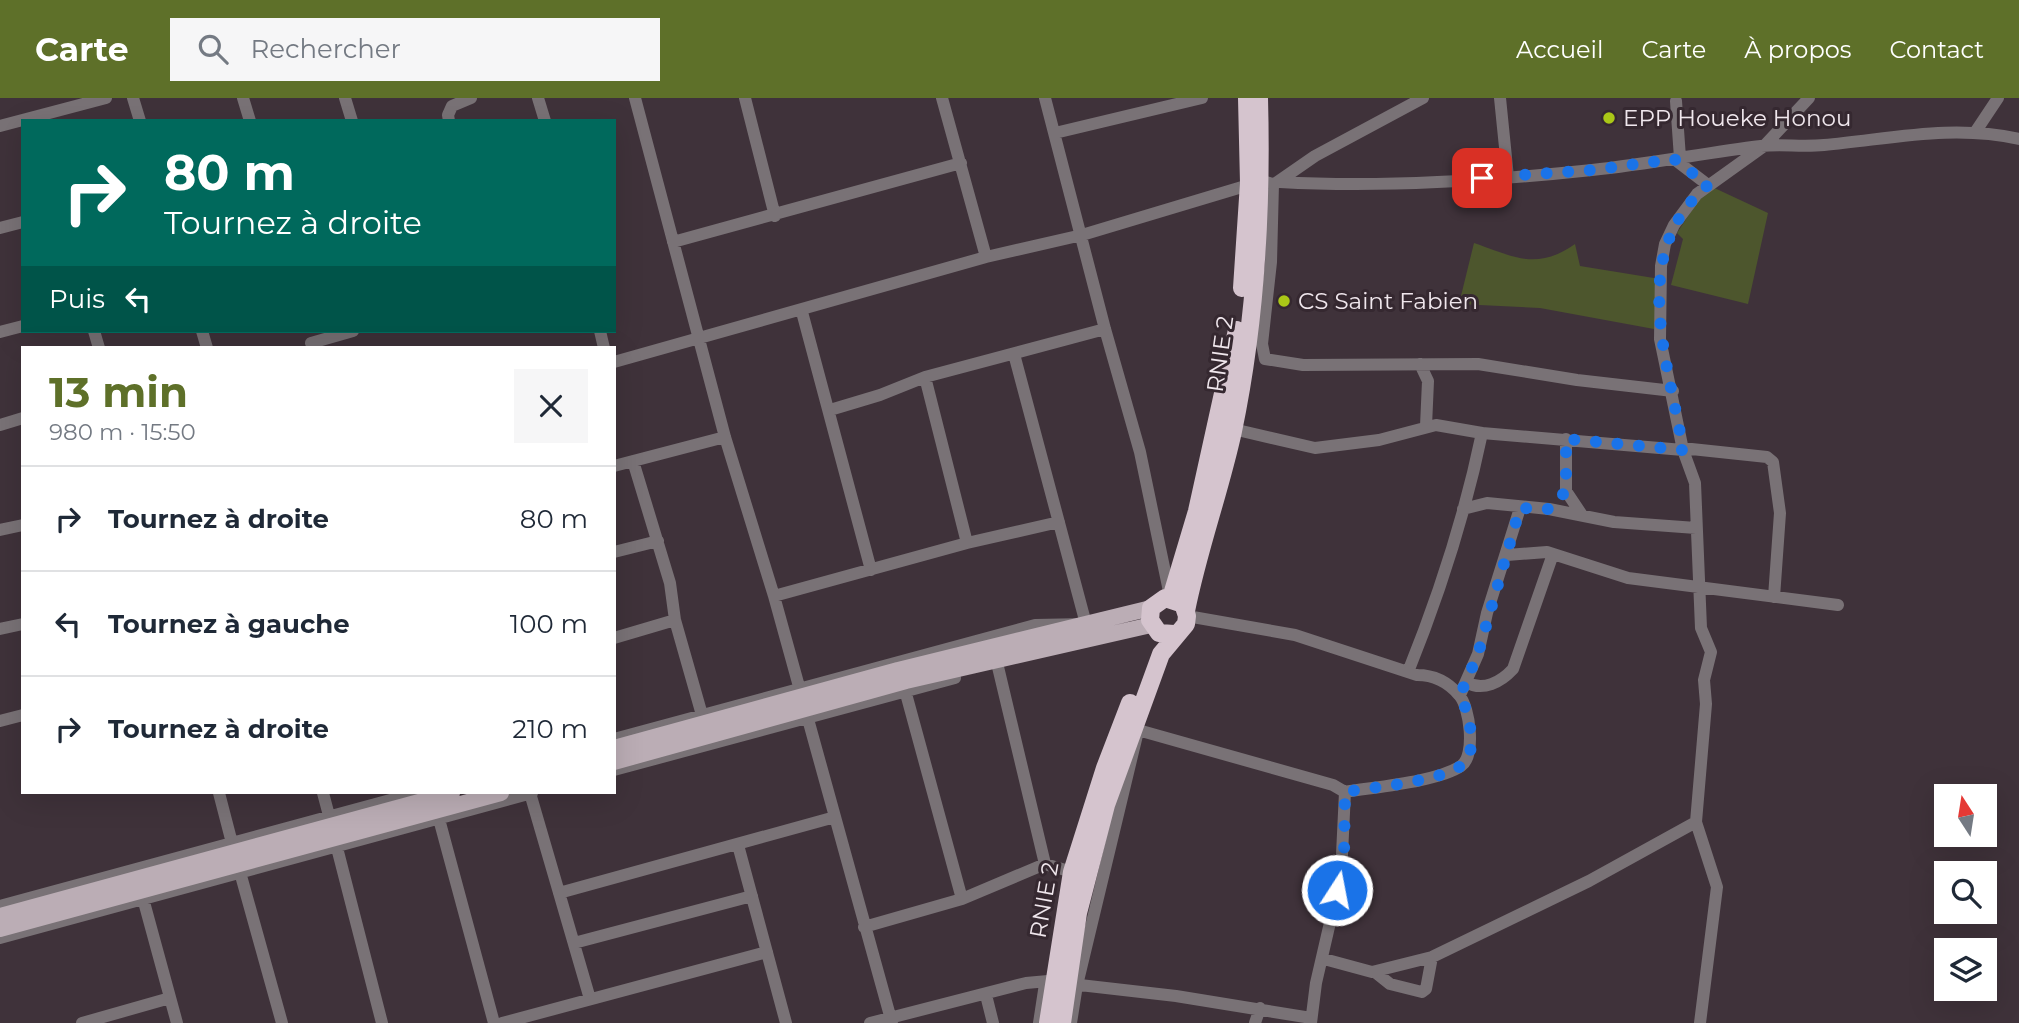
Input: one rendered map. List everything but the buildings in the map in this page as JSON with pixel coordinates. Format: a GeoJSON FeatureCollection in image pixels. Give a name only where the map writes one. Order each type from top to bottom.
{"type":"FeatureCollection","features":[{"type":"Feature","properties":{"kind":"highway","name":"RNIE 2"},"geometry":{"type":"LineString","coordinates":[[1171,598],[1197,511],[1227,383],[1242,290],[1266,183],[1247,98]]}},
{"type":"Feature","properties":{"kind":"highway","name":"RNIE 2"},"geometry":{"type":"LineString","coordinates":[[1048,1023],[1062,983],[1106,805],[1137,727],[1161,654],[1174,634],[1181,630],[1187,613],[1233,429],[1266,183],[1259,98]]}},
{"type":"Feature","properties":{"kind":"highway"},"geometry":{"type":"LineString","coordinates":[[1174,634],[1164,635],[1153,621],[1159,600],[1171,598],[1183,604],[1187,613]]}},
{"type":"Feature","properties":{"kind":"highway","name":"RNIE 2"},"geometry":{"type":"LineString","coordinates":[[1062,1023],[1062,983],[1072,872],[1105,768],[1151,651],[1153,621]]}},
{"type":"Feature","properties":{"kind":"main road"},"geometry":{"type":"LineString","coordinates":[[616,747],[703,719],[802,703],[919,678],[1088,631],[1153,621]]}},
{"type":"Feature","properties":{"kind":"main road"},"geometry":{"type":"LineString","coordinates":[[616,761],[802,703]]}},
{"type":"Feature","properties":{"kind":"main road"},"geometry":{"type":"LineString","coordinates":[[0,929],[239,869],[333,832],[450,794]]}},
{"type":"Feature","properties":{"kind":"main road"},"geometry":{"type":"LineString","coordinates":[[0,916],[333,832],[497,794]]}},
{"type":"Feature","properties":{"kind":"street"},"geometry":{"type":"LineString","coordinates":[[26,119],[106,98]]}},
{"type":"Feature","properties":{"kind":"street"},"geometry":{"type":"LineString","coordinates":[[134,98],[139,119]]}},
{"type":"Feature","properties":{"kind":"street"},"geometry":{"type":"LineString","coordinates":[[243,98],[249,119]]}},
{"type":"Feature","properties":{"kind":"street"},"geometry":{"type":"LineString","coordinates":[[345,98],[351,119]]}},
{"type":"Feature","properties":{"kind":"street"},"geometry":{"type":"LineString","coordinates":[[449,119],[452,106],[471,98]]}},
{"type":"Feature","properties":{"kind":"street"},"geometry":{"type":"LineString","coordinates":[[538,98],[544,119]]}},
{"type":"Feature","properties":{"kind":"street"},"geometry":{"type":"LineString","coordinates":[[635,98],[725,437],[774,596],[891,1020]]}},
{"type":"Feature","properties":{"kind":"street"},"geometry":{"type":"LineString","coordinates":[[745,98],[775,216]]}},
{"type":"Feature","properties":{"kind":"street"},"geometry":{"type":"LineString","coordinates":[[942,98],[986,257]]}},
{"type":"Feature","properties":{"kind":"street"},"geometry":{"type":"LineString","coordinates":[[1045,98],[1105,330],[1140,452],[1171,598]]}},
{"type":"Feature","properties":{"kind":"street"},"geometry":{"type":"LineString","coordinates":[[1055,133],[1151,104],[1202,98]]}},
{"type":"Feature","properties":{"kind":"street"},"geometry":{"type":"LineString","coordinates":[[616,361],[802,312],[986,257],[1082,235],[1266,183],[1423,98]]}},
{"type":"Feature","properties":{"kind":"street"},"geometry":{"type":"LineString","coordinates":[[1500,98],[1508,177]]}},
{"type":"Feature","properties":{"kind":"street"},"geometry":{"type":"LineString","coordinates":[[1700,1023],[1717,887],[1696,822],[1706,704],[1704,680],[1711,661],[1700,628],[1695,483],[1682,449],[1658,320],[1661,266],[1665,244],[1683,210],[1708,185],[1764,146],[1809,98]]}},
{"type":"Feature","properties":{"kind":"street"},"geometry":{"type":"LineString","coordinates":[[1976,131],[1998,98]]}},
{"type":"Feature","properties":{"kind":"street"},"geometry":{"type":"LineString","coordinates":[[1676,99],[1677,158],[1708,185]]}},
{"type":"Feature","properties":{"kind":"street"},"geometry":{"type":"LineString","coordinates":[[0,126],[21,120]]}},
{"type":"Feature","properties":{"kind":"street"},"geometry":{"type":"LineString","coordinates":[[1266,183],[1356,186],[1508,177],[1764,146],[1823,145],[1942,130],[1976,131],[2019,139]]}},
{"type":"Feature","properties":{"kind":"street"},"geometry":{"type":"LineString","coordinates":[[674,242],[961,163]]}},
{"type":"Feature","properties":{"kind":"street"},"geometry":{"type":"LineString","coordinates":[[1266,183],[1273,230],[1262,344],[1265,359],[1303,365],[1493,365],[1577,380],[1673,391]]}},
{"type":"Feature","properties":{"kind":"street"},"geometry":{"type":"LineString","coordinates":[[0,228],[21,223]]}},
{"type":"Feature","properties":{"kind":"street"},"geometry":{"type":"LineString","coordinates":[[802,312],[871,570]]}},
{"type":"Feature","properties":{"kind":"street"},"geometry":{"type":"LineString","coordinates":[[0,332],[21,327]]}},
{"type":"Feature","properties":{"kind":"street"},"geometry":{"type":"LineString","coordinates":[[830,410],[925,377],[1105,330]]}},
{"type":"Feature","properties":{"kind":"street"},"geometry":{"type":"LineString","coordinates":[[311,341],[345,333]]}},
{"type":"Feature","properties":{"kind":"street"},"geometry":{"type":"LineString","coordinates":[[1014,354],[1088,631]]}},
{"type":"Feature","properties":{"kind":"street"},"geometry":{"type":"LineString","coordinates":[[1420,365],[1427,381],[1426,426]]}},
{"type":"Feature","properties":{"kind":"street"},"geometry":{"type":"LineString","coordinates":[[925,377],[967,543]]}},
{"type":"Feature","properties":{"kind":"street"},"geometry":{"type":"LineString","coordinates":[[0,425],[21,419]]}},
{"type":"Feature","properties":{"kind":"street"},"geometry":{"type":"LineString","coordinates":[[1233,429],[1315,448],[1379,440],[1426,426],[1768,457],[1773,462],[1780,513],[1774,597]]}},
{"type":"Feature","properties":{"kind":"street"},"geometry":{"type":"LineString","coordinates":[[1408,672],[1434,607],[1472,481],[1482,433]]}},
{"type":"Feature","properties":{"kind":"street"},"geometry":{"type":"LineString","coordinates":[[616,465],[725,437]]}},
{"type":"Feature","properties":{"kind":"street"},"geometry":{"type":"LineString","coordinates":[[1566,439],[1566,491],[1582,514]]}},
{"type":"Feature","properties":{"kind":"street"},"geometry":{"type":"LineString","coordinates":[[616,739],[703,719],[675,620],[670,583],[633,461]]}},
{"type":"Feature","properties":{"kind":"street"},"geometry":{"type":"LineString","coordinates":[[1472,481],[1483,502]]}},
{"type":"Feature","properties":{"kind":"street"},"geometry":{"type":"LineString","coordinates":[[1549,509],[1566,491]]}},
{"type":"Feature","properties":{"kind":"street"},"geometry":{"type":"LineString","coordinates":[[1463,509],[1483,502],[1582,514],[1614,522],[1696,528]]}},
{"type":"Feature","properties":{"kind":"street"},"geometry":{"type":"LineString","coordinates":[[1460,695],[1520,508]]}},
{"type":"Feature","properties":{"kind":"street"},"geometry":{"type":"LineString","coordinates":[[774,596],[967,543],[1059,522]]}},
{"type":"Feature","properties":{"kind":"street"},"geometry":{"type":"LineString","coordinates":[[0,530],[21,525]]}},
{"type":"Feature","properties":{"kind":"street"},"geometry":{"type":"LineString","coordinates":[[616,552],[658,541]]}},
{"type":"Feature","properties":{"kind":"street"},"geometry":{"type":"LineString","coordinates":[[1507,555],[1533,551],[1553,554],[1628,578],[1838,605]]}},
{"type":"Feature","properties":{"kind":"street"},"geometry":{"type":"LineString","coordinates":[[1466,682],[1475,687],[1487,686],[1505,677],[1513,669],[1553,554]]}},
{"type":"Feature","properties":{"kind":"street"},"geometry":{"type":"LineString","coordinates":[[1137,727],[1333,785],[1345,792],[1418,779],[1461,766],[1466,760],[1470,740],[1467,714],[1460,695],[1435,677],[1408,672],[1295,635],[1187,613]]}},
{"type":"Feature","properties":{"kind":"street"},"geometry":{"type":"LineString","coordinates":[[616,637],[675,620]]}},
{"type":"Feature","properties":{"kind":"street"},"geometry":{"type":"LineString","coordinates":[[0,629],[21,624]]}},
{"type":"Feature","properties":{"kind":"street"},"geometry":{"type":"LineString","coordinates":[[616,769],[802,703],[1035,625],[1088,631]]}},
{"type":"Feature","properties":{"kind":"street"},"geometry":{"type":"LineString","coordinates":[[802,703],[905,690],[1055,653],[1088,631]]}},
{"type":"Feature","properties":{"kind":"street"},"geometry":{"type":"LineString","coordinates":[[998,667],[1045,864]]}},
{"type":"Feature","properties":{"kind":"street"},"geometry":{"type":"LineString","coordinates":[[905,690],[962,899]]}},
{"type":"Feature","properties":{"kind":"street"},"geometry":{"type":"LineString","coordinates":[[0,721],[21,716]]}},
{"type":"Feature","properties":{"kind":"street"},"geometry":{"type":"LineString","coordinates":[[870,1023],[891,1020],[1026,983],[1062,983],[1260,1008],[1311,1020],[1316,983],[1324,959],[1344,855],[1345,792]]}},
{"type":"Feature","properties":{"kind":"street"},"geometry":{"type":"LineString","coordinates":[[219,794],[232,843]]}},
{"type":"Feature","properties":{"kind":"street"},"geometry":{"type":"LineString","coordinates":[[323,794],[382,1023]]}},
{"type":"Feature","properties":{"kind":"street"},"geometry":{"type":"LineString","coordinates":[[333,832],[414,794]]}},
{"type":"Feature","properties":{"kind":"street"},"geometry":{"type":"LineString","coordinates":[[0,906],[232,843],[439,819],[527,794]]}},
{"type":"Feature","properties":{"kind":"street"},"geometry":{"type":"LineString","coordinates":[[531,794],[590,999]]}},
{"type":"Feature","properties":{"kind":"street"},"geometry":{"type":"LineString","coordinates":[[559,893],[835,817]]}},
{"type":"Feature","properties":{"kind":"street"},"geometry":{"type":"LineString","coordinates":[[439,819],[494,1023]]}},
{"type":"Feature","properties":{"kind":"street"},"geometry":{"type":"LineString","coordinates":[[1375,972],[1432,957],[1589,881],[1696,822]]}},
{"type":"Feature","properties":{"kind":"street"},"geometry":{"type":"LineString","coordinates":[[738,845],[786,1023]]}},
{"type":"Feature","properties":{"kind":"street"},"geometry":{"type":"LineString","coordinates":[[864,927],[962,899],[1045,864],[1072,872]]}},
{"type":"Feature","properties":{"kind":"street"},"geometry":{"type":"LineString","coordinates":[[239,869],[282,1023]]}},
{"type":"Feature","properties":{"kind":"street"},"geometry":{"type":"LineString","coordinates":[[0,938],[142,895],[177,1023]]}},
{"type":"Feature","properties":{"kind":"street"},"geometry":{"type":"LineString","coordinates":[[574,943],[752,896]]}},
{"type":"Feature","properties":{"kind":"street"},"geometry":{"type":"LineString","coordinates":[[502,1023],[767,952]]}},
{"type":"Feature","properties":{"kind":"street"},"geometry":{"type":"LineString","coordinates":[[1324,959],[1375,972],[1390,984],[1422,992],[1426,989],[1432,957]]}},
{"type":"Feature","properties":{"kind":"street"},"geometry":{"type":"LineString","coordinates":[[1039,1023],[1062,983]]}},
{"type":"Feature","properties":{"kind":"street"},"geometry":{"type":"LineString","coordinates":[[1062,983],[1071,1023]]}},
{"type":"Feature","properties":{"kind":"street"},"geometry":{"type":"LineString","coordinates":[[986,995],[993,1023]]}},
{"type":"Feature","properties":{"kind":"street"},"geometry":{"type":"LineString","coordinates":[[82,1023],[170,998]]}},
{"type":"Feature","properties":{"kind":"street"},"geometry":{"type":"LineString","coordinates":[[1255,1023],[1260,1008]]}},
{"type":"Feature","properties":{"kind":"green space"},"geometry":{"type":"Polygon","coordinates":[[[1708,185],[1768,213],[1748,304],[1671,285],[1683,239],[1677,233],[1708,185]]]}},
{"type":"Feature","properties":{"kind":"green space"},"geometry":{"type":"Polygon","coordinates":[[[1474,243],[1525,259],[1549,257],[1575,244],[1580,266],[1660,279],[1654,329],[1540,308],[1459,304],[1474,243]]]}},
{"type":"Feature","properties":{"kind":"place","name":"EPP Houeke Honou"},"geometry":{"type":"Point","coordinates":[1609,118]}},
{"type":"Feature","properties":{"kind":"place","name":"CS Saint Fabien"},"geometry":{"type":"Point","coordinates":[1284,301]}},
{"type":"Feature","properties":{"kind":"route"},"geometry":{"type":"LineString","coordinates":[[1337,890],[1344,855],[1345,792],[1436,775],[1461,766],[1466,760],[1470,740],[1467,714],[1460,695],[1478,654],[1487,613],[1520,508],[1549,509],[1566,491],[1566,439],[1683,450],[1673,391],[1660,339],[1658,320],[1661,266],[1665,244],[1674,225],[1683,210],[1708,185],[1674,159],[1592,170],[1482,178]]}}]}
